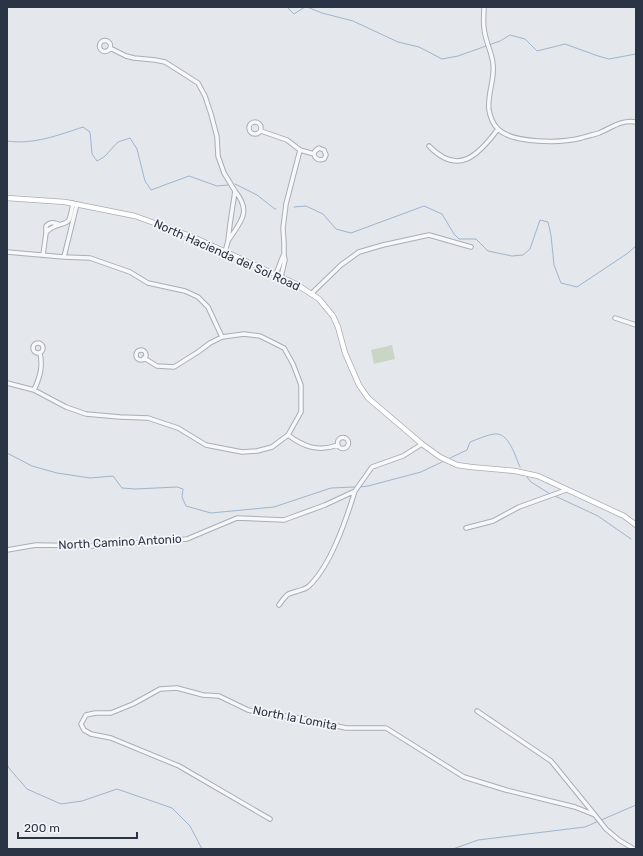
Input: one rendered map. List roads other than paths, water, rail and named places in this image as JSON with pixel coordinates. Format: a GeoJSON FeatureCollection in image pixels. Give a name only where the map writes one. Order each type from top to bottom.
{"type":"FeatureCollection","features":[{"type":"Feature","properties":{"kind":"street"},"geometry":{"type":"LineString","coordinates":[[484,7],[484,29],[493,64],[493,78],[489,98],[489,110],[493,122],[498,129],[507,135],[523,139],[561,141],[578,139],[598,133],[617,124],[636,122]]}},
{"type":"Feature","properties":{"kind":"street"},"geometry":{"type":"LineString","coordinates":[[110,48],[126,56],[165,62],[198,83],[205,96],[218,137],[218,156],[224,173],[242,200],[245,209],[240,222],[228,241]]}},
{"type":"Feature","properties":{"kind":"street"},"geometry":{"type":"LineString","coordinates":[[429,146],[442,158],[456,161],[464,160],[473,156],[485,147],[498,129]]}},
{"type":"Feature","properties":{"kind":"street"},"geometry":{"type":"LineString","coordinates":[[261,131],[287,140],[300,150],[314,154]]}},
{"type":"Feature","properties":{"kind":"street"},"geometry":{"type":"LineString","coordinates":[[281,277],[285,260],[283,228],[286,204],[300,150]]}},
{"type":"Feature","properties":{"kind":"street"},"geometry":{"type":"LineString","coordinates":[[225,252],[235,191]]}},
{"type":"Feature","properties":{"kind":"street","name":"North Hacienda del Sol Road"},"geometry":{"type":"LineString","coordinates":[[7,198],[75,204],[135,216],[179,232],[276,274],[312,293],[319,299],[333,316],[338,326],[345,353],[359,385],[368,398],[422,444],[440,457],[457,465],[526,472],[538,476],[624,516],[636,525]]}},
{"type":"Feature","properties":{"kind":"street"},"geometry":{"type":"LineString","coordinates":[[43,255],[46,232],[50,228],[66,223],[69,220],[75,204]]}},
{"type":"Feature","properties":{"kind":"street"},"geometry":{"type":"LineString","coordinates":[[64,257],[75,204]]}},
{"type":"Feature","properties":{"kind":"street"},"geometry":{"type":"LineString","coordinates":[[312,293],[341,265],[359,252],[429,235],[471,248]]}},
{"type":"Feature","properties":{"kind":"street"},"geometry":{"type":"LineString","coordinates":[[7,252],[90,258],[136,275],[148,283],[185,291],[198,297],[208,307],[222,337]]}},
{"type":"Feature","properties":{"kind":"street"},"geometry":{"type":"LineString","coordinates":[[276,274],[284,255]]}},
{"type":"Feature","properties":{"kind":"street"},"geometry":{"type":"LineString","coordinates":[[615,318],[636,325]]}},
{"type":"Feature","properties":{"kind":"street"},"geometry":{"type":"LineString","coordinates":[[7,383],[34,390],[57,403],[90,416],[148,418],[178,428],[206,445],[242,452],[257,451],[272,447],[288,434],[301,412],[300,385],[293,364],[284,348],[260,336],[253,334],[240,334],[222,337],[210,343],[174,367],[157,366],[144,358]]}},
{"type":"Feature","properties":{"kind":"street"},"geometry":{"type":"LineString","coordinates":[[34,390],[42,369],[40,353]]}},
{"type":"Feature","properties":{"kind":"street"},"geometry":{"type":"LineString","coordinates":[[288,434],[299,443],[314,449],[338,446]]}},
{"type":"Feature","properties":{"kind":"street"},"geometry":{"type":"LineString","coordinates":[[279,605],[287,595],[308,587],[320,573],[334,548],[346,520],[355,491],[372,466],[403,456],[422,444]]}},
{"type":"Feature","properties":{"kind":"street"},"geometry":{"type":"LineString","coordinates":[[466,528],[492,521],[519,506],[566,490]]}},
{"type":"Feature","properties":{"kind":"street","name":"North Camino Antonio"},"geometry":{"type":"LineString","coordinates":[[7,550],[36,545],[94,546],[187,539],[237,518],[284,520],[325,505],[355,491]]}},
{"type":"Feature","properties":{"kind":"street","name":"North la Lomita"},"geometry":{"type":"LineString","coordinates":[[270,819],[179,766],[111,738],[91,734],[84,730],[81,724],[86,715],[95,713],[111,713],[133,704],[160,689],[177,688],[203,695],[219,696],[248,710],[261,713],[300,718],[346,728],[386,728],[464,777],[506,790],[575,807],[595,815],[606,829],[619,840],[634,849]]}},
{"type":"Feature","properties":{"kind":"street"},"geometry":{"type":"LineString","coordinates":[[477,711],[550,761],[595,815]]}},
{"type":"Feature","properties":{"kind":"waterway"},"geometry":{"type":"LineString","coordinates":[[287,7],[294,14],[305,7]]}},
{"type":"Feature","properties":{"kind":"waterway"},"geometry":{"type":"LineString","coordinates":[[307,7],[322,13],[353,21],[398,42],[419,47],[442,59],[458,56],[500,41],[510,35],[525,39],[537,51],[565,44],[609,59],[636,54]]}},
{"type":"Feature","properties":{"kind":"waterway"},"geometry":{"type":"LineString","coordinates":[[7,141],[26,142],[55,136],[83,127],[90,132],[92,154],[97,161],[104,157],[118,142],[130,138],[137,149],[145,181],[151,190],[189,176],[217,186],[228,185]]}},
{"type":"Feature","properties":{"kind":"waterway"},"geometry":{"type":"LineString","coordinates":[[235,184],[257,195],[276,209]]}},
{"type":"Feature","properties":{"kind":"waterway"},"geometry":{"type":"LineString","coordinates":[[294,207],[306,206],[323,214],[336,229],[351,233],[424,206],[442,214],[454,234],[459,239],[476,239],[488,251],[512,256],[523,255],[530,249],[540,220],[548,222],[554,265],[561,283],[577,287],[636,246]]}},
{"type":"Feature","properties":{"kind":"waterway"},"geometry":{"type":"LineString","coordinates":[[450,458],[467,450],[470,442],[488,435],[499,434],[508,441],[514,451],[520,467]]}},
{"type":"Feature","properties":{"kind":"waterway"},"geometry":{"type":"LineString","coordinates":[[7,453],[32,466],[57,473],[90,478],[113,476],[122,488],[135,489],[177,487],[183,489],[182,497],[186,506],[211,513],[274,507],[331,488],[355,487]]}},
{"type":"Feature","properties":{"kind":"waterway"},"geometry":{"type":"LineString","coordinates":[[360,487],[421,472],[442,462]]}},
{"type":"Feature","properties":{"kind":"waterway"},"geometry":{"type":"LineString","coordinates":[[527,477],[531,482],[550,494]]}},
{"type":"Feature","properties":{"kind":"waterway"},"geometry":{"type":"LineString","coordinates":[[555,496],[598,516],[631,539]]}},
{"type":"Feature","properties":{"kind":"waterway"},"geometry":{"type":"LineString","coordinates":[[7,760],[8,767],[27,789],[61,804],[82,801],[117,789],[172,808],[190,826],[202,849]]}},
{"type":"Feature","properties":{"kind":"waterway"},"geometry":{"type":"LineString","coordinates":[[453,849],[478,840],[585,827],[636,805]]}}]}
